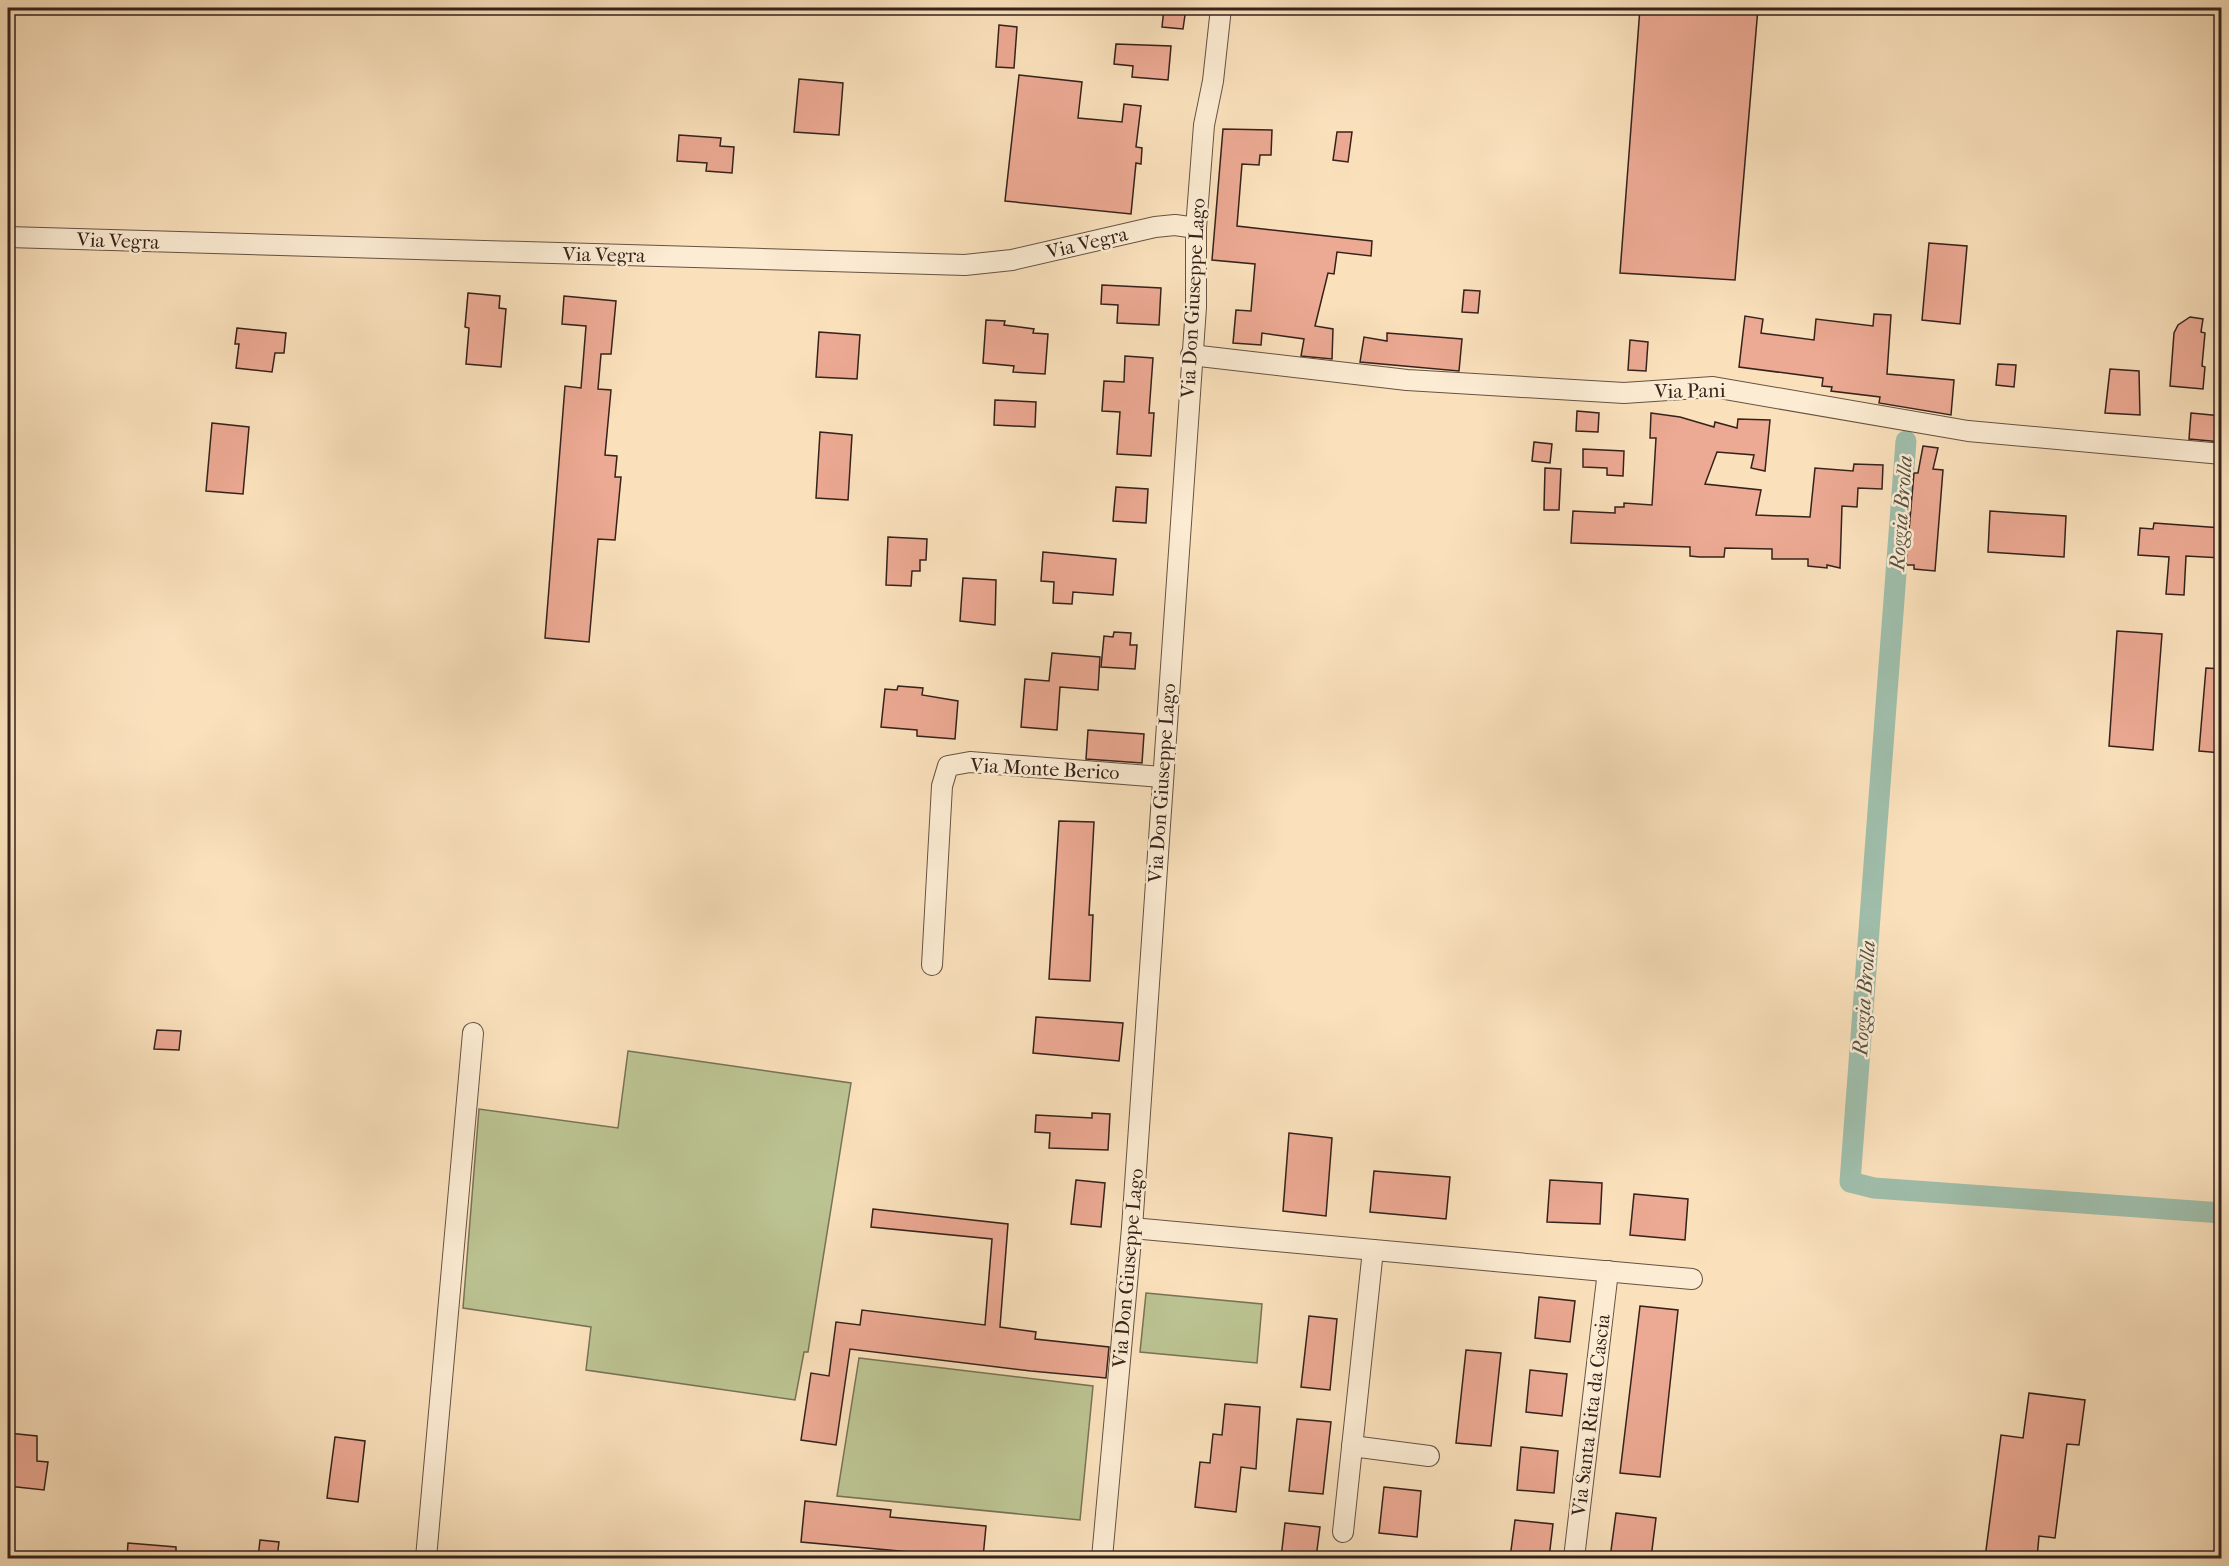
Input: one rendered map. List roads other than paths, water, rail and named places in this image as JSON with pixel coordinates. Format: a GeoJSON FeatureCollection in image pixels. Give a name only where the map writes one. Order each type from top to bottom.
{"type":"FeatureCollection","features":[{"type":"Feature","properties":{"kind":"street","name":"Via Don Giuseppe Lago"},"geometry":{"type":"LineString","coordinates":[[1102,1558],[1132,1228],[1196,307],[1196,228],[1204,125],[1213,81],[1221,8]]}},
{"type":"Feature","properties":{"kind":"street","name":"Via Vegra"},"geometry":{"type":"LineString","coordinates":[[8,237],[965,265],[1012,260],[1155,227],[1175,225],[1196,228]]}},
{"type":"Feature","properties":{"kind":"street","name":"Via Pani"},"geometry":{"type":"LineString","coordinates":[[1191,355],[1407,380],[1624,393],[1713,387],[1968,431],[2222,454]]}},
{"type":"Feature","properties":{"kind":"street","name":"Via Monte Berico"},"geometry":{"type":"LineString","coordinates":[[932,965],[942,786],[948,766],[970,762],[1162,777]]}},
{"type":"Feature","properties":{"kind":"street"},"geometry":{"type":"LineString","coordinates":[[426,1558],[473,1033]]}},
{"type":"Feature","properties":{"kind":"street"},"geometry":{"type":"LineString","coordinates":[[1132,1228],[1692,1279]]}},
{"type":"Feature","properties":{"kind":"street"},"geometry":{"type":"LineString","coordinates":[[1343,1532],[1373,1250]]}},
{"type":"Feature","properties":{"kind":"street","name":"Via Santa Rita da Cascia"},"geometry":{"type":"LineString","coordinates":[[1574,1558],[1608,1271]]}},
{"type":"Feature","properties":{"kind":"street"},"geometry":{"type":"LineString","coordinates":[[1352,1446],[1429,1456]]}},
{"type":"Feature","properties":{"kind":"waterway","name":"Roggia Brolla"},"geometry":{"type":"LineString","coordinates":[[1906,441],[1850,1182],[1874,1188],[2222,1213]]}}]}
